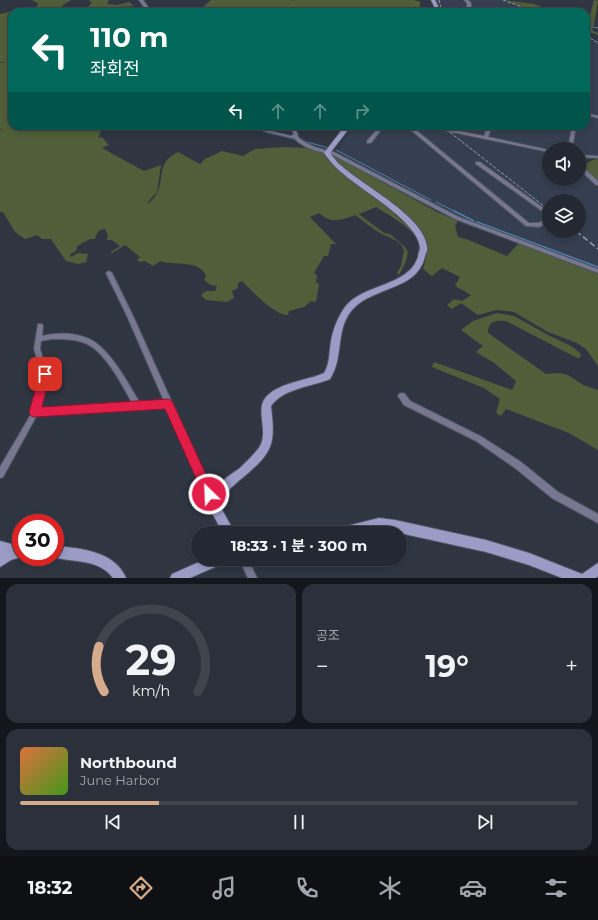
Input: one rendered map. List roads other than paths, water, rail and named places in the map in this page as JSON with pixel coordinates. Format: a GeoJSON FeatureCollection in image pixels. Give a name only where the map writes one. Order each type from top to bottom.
{"type":"FeatureCollection","features":[{"type":"Feature","properties":{"kind":"street"},"geometry":{"type":"LineString","coordinates":[[293,130],[296,138]]}},
{"type":"Feature","properties":{"kind":"street"},"geometry":{"type":"LineString","coordinates":[[327,153],[345,130]]}},
{"type":"Feature","properties":{"kind":"street"},"geometry":{"type":"LineString","coordinates":[[369,142],[379,130]]}},
{"type":"Feature","properties":{"kind":"street"},"geometry":{"type":"LineString","coordinates":[[413,130],[528,225],[542,224]]}},
{"type":"Feature","properties":{"kind":"street"},"geometry":{"type":"LineString","coordinates":[[447,130],[542,150]]}},
{"type":"Feature","properties":{"kind":"street"},"geometry":{"type":"LineString","coordinates":[[486,138],[489,130]]}},
{"type":"Feature","properties":{"kind":"street"},"geometry":{"type":"LineString","coordinates":[[571,142],[573,130]]}},
{"type":"Feature","properties":{"kind":"street"},"geometry":{"type":"LineString","coordinates":[[265,131],[296,138],[327,153],[332,153],[458,218],[598,271]]}},
{"type":"Feature","properties":{"kind":"street"},"geometry":{"type":"LineString","coordinates":[[215,502],[228,483],[243,472],[264,449],[267,441],[266,405],[268,401],[279,392],[327,376],[331,371],[335,344],[348,309],[364,297],[411,274],[423,259],[424,246],[418,231],[381,198],[335,164],[327,153]]}},
{"type":"Feature","properties":{"kind":"street"},"geometry":{"type":"LineString","coordinates":[[586,156],[598,157]]}},
{"type":"Feature","properties":{"kind":"street"},"geometry":{"type":"LineString","coordinates":[[478,163],[542,209]]}},
{"type":"Feature","properties":{"kind":"street"},"geometry":{"type":"LineString","coordinates":[[586,173],[598,184]]}},
{"type":"Feature","properties":{"kind":"street"},"geometry":{"type":"LineString","coordinates":[[109,273],[130,316],[209,494],[215,502],[216,509],[225,526]]}},
{"type":"Feature","properties":{"kind":"street"},"geometry":{"type":"LineString","coordinates":[[0,474],[35,412],[45,377],[37,354],[40,326]]}},
{"type":"Feature","properties":{"kind":"street"},"geometry":{"type":"LineString","coordinates":[[39,339],[51,336],[61,336],[93,344],[122,379],[138,406]]}},
{"type":"Feature","properties":{"kind":"street"},"geometry":{"type":"LineString","coordinates":[[402,396],[407,403],[479,439],[518,465],[555,496],[598,519]]}},
{"type":"Feature","properties":{"kind":"street"},"geometry":{"type":"LineString","coordinates":[[35,412],[168,404]]}},
{"type":"Feature","properties":{"kind":"street"},"geometry":{"type":"LineString","coordinates":[[371,526],[379,524],[395,526]]}},
{"type":"Feature","properties":{"kind":"street"},"geometry":{"type":"LineString","coordinates":[[407,529],[486,546],[529,559],[577,578]]}},
{"type":"Feature","properties":{"kind":"street"},"geometry":{"type":"LineString","coordinates":[[0,547],[12,550]]}},
{"type":"Feature","properties":{"kind":"street"},"geometry":{"type":"LineString","coordinates":[[0,560],[12,554]]}},
{"type":"Feature","properties":{"kind":"street"},"geometry":{"type":"LineString","coordinates":[[64,554],[96,559],[110,564],[120,578]]}},
{"type":"Feature","properties":{"kind":"street"},"geometry":{"type":"LineString","coordinates":[[176,578],[204,566]]}},
{"type":"Feature","properties":{"kind":"street"},"geometry":{"type":"LineString","coordinates":[[247,566],[253,578]]}},
{"type":"Feature","properties":{"kind":"street"},"geometry":{"type":"LineString","coordinates":[[586,578],[598,569]]}},
{"type":"Feature","properties":{"kind":"waterway"},"geometry":{"type":"LineString","coordinates":[[591,27],[598,28]]}},
{"type":"Feature","properties":{"kind":"waterway"},"geometry":{"type":"LineString","coordinates":[[270,133],[298,140]]}},
{"type":"Feature","properties":{"kind":"waterway"},"geometry":{"type":"LineString","coordinates":[[303,141],[329,148]]}},
{"type":"Feature","properties":{"kind":"waterway"},"geometry":{"type":"LineString","coordinates":[[336,150],[431,200]]}},
{"type":"Feature","properties":{"kind":"waterway"},"geometry":{"type":"LineString","coordinates":[[436,202],[474,221]]}},
{"type":"Feature","properties":{"kind":"waterway"},"geometry":{"type":"LineString","coordinates":[[477,222],[598,267]]}},
{"type":"Feature","properties":{"kind":"railway"},"geometry":{"type":"LineString","coordinates":[[439,0],[441,8]]}},
{"type":"Feature","properties":{"kind":"railway"},"geometry":{"type":"LineString","coordinates":[[503,0],[525,8]]}},
{"type":"Feature","properties":{"kind":"railway"},"geometry":{"type":"LineString","coordinates":[[590,38],[598,43]]}},
{"type":"Feature","properties":{"kind":"railway"},"geometry":{"type":"LineString","coordinates":[[447,130],[542,205]]}},
{"type":"Feature","properties":{"kind":"railway"},"geometry":{"type":"LineString","coordinates":[[585,238],[598,249]]}}]}
